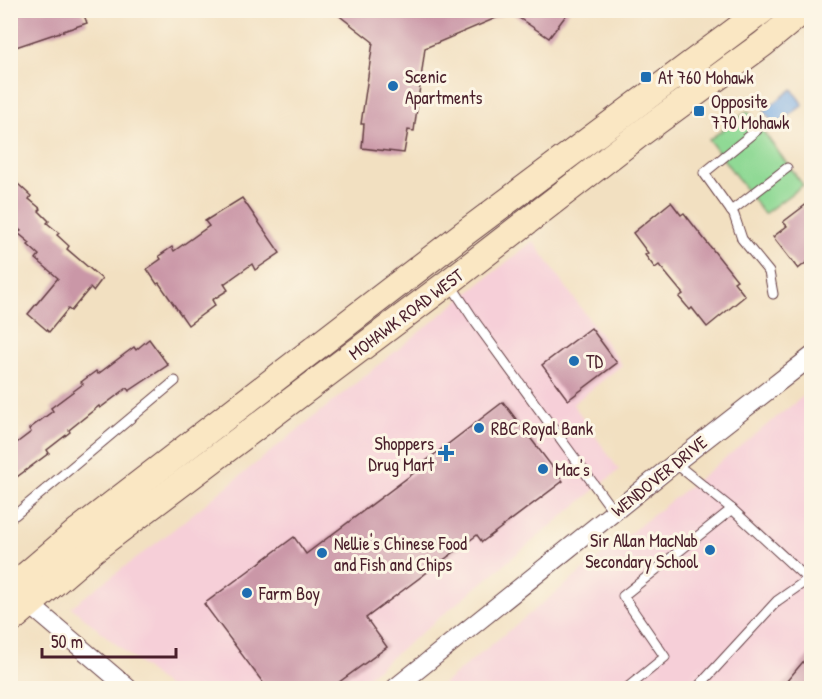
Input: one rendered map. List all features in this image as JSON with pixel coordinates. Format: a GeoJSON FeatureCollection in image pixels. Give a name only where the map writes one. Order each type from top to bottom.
{"type":"FeatureCollection","features":[{"type":"Feature","properties":{"kind":"main road","name":"MOHAWK ROAD WEST"},"geometry":{"type":"LineString","coordinates":[[14,598],[93,550],[449,282],[640,134],[721,60],[763,10]]}},
{"type":"Feature","properties":{"kind":"main road","name":"MOHAWK ROAD WEST"},"geometry":{"type":"LineString","coordinates":[[14,598],[79,530],[462,234],[721,60],[763,44],[804,10]]}},
{"type":"Feature","properties":{"kind":"main road"},"geometry":{"type":"LineString","coordinates":[[449,282],[462,234]]}},
{"type":"Feature","properties":{"kind":"street","name":"WENDOVER DRIVE"},"geometry":{"type":"LineString","coordinates":[[395,688],[812,356]]}},
{"type":"Feature","properties":{"kind":"street"},"geometry":{"type":"LineString","coordinates":[[14,598],[128,688]]}},
{"type":"Feature","properties":{"kind":"lane"},"geometry":{"type":"LineString","coordinates":[[721,60],[763,44]]}},
{"type":"Feature","properties":{"kind":"lane"},"geometry":{"type":"LineString","coordinates":[[758,130],[704,173],[731,211],[742,239],[769,272],[773,294]]}},
{"type":"Feature","properties":{"kind":"lane"},"geometry":{"type":"LineString","coordinates":[[731,211],[787,168]]}},
{"type":"Feature","properties":{"kind":"lane"},"geometry":{"type":"LineString","coordinates":[[449,282],[476,324],[614,512]]}},
{"type":"Feature","properties":{"kind":"lane"},"geometry":{"type":"LineString","coordinates":[[10,514],[15,514],[174,381]]}},
{"type":"Feature","properties":{"kind":"lane"},"geometry":{"type":"LineString","coordinates":[[675,463],[732,509],[809,582],[777,601],[697,688]]}},
{"type":"Feature","properties":{"kind":"lane"},"geometry":{"type":"LineString","coordinates":[[627,688],[665,657],[623,596],[732,509]]}},
{"type":"Feature","properties":{"kind":"shaded area"},"geometry":{"type":"Polygon","coordinates":[[[533,241],[622,365],[573,404],[619,470],[354,688],[169,688],[71,607],[159,541],[533,241]]]}},
{"type":"Feature","properties":{"kind":"shaded area","name":"Sir Allan MacNab Secondary School"},"geometry":{"type":"Polygon","coordinates":[[[811,390],[811,688],[438,688],[591,564],[811,390]]]}},
{"type":"Feature","properties":{"kind":"green space"},"geometry":{"type":"Polygon","coordinates":[[[748,111],[803,185],[764,214],[709,140],[748,111]]]}},
{"type":"Feature","properties":{"kind":"water"},"geometry":{"type":"Polygon","coordinates":[[[792,89],[803,105],[775,126],[764,111],[792,89]]]}},
{"type":"Feature","properties":{"kind":"building"},"geometry":{"type":"Polygon","coordinates":[[[10,10],[82,10],[87,23],[10,49],[10,10]]]}},
{"type":"Feature","properties":{"kind":"building","name":"Scenic Apartments"},"geometry":{"type":"Polygon","coordinates":[[[332,10],[570,10],[549,38],[510,12],[425,48],[414,131],[408,130],[404,153],[362,148],[364,124],[361,124],[373,42],[332,10]]]}},
{"type":"Feature","properties":{"kind":"building"},"geometry":{"type":"Polygon","coordinates":[[[18,184],[31,196],[29,199],[41,209],[39,211],[49,221],[47,223],[69,246],[67,249],[102,279],[93,291],[90,288],[71,311],[68,309],[49,332],[28,314],[58,278],[36,259],[39,255],[18,233],[21,231],[10,222],[10,192],[18,184]]]}},
{"type":"Feature","properties":{"kind":"building"},"geometry":{"type":"Polygon","coordinates":[[[242,198],[280,253],[255,270],[252,264],[224,284],[228,290],[212,300],[215,305],[188,325],[147,269],[161,259],[159,256],[172,247],[174,251],[209,226],[205,221],[242,198]]]}},
{"type":"Feature","properties":{"kind":"building"},"geometry":{"type":"Polygon","coordinates":[[[812,200],[812,258],[798,269],[773,237],[787,226],[783,222],[812,200]]]}},
{"type":"Feature","properties":{"kind":"building"},"geometry":{"type":"Polygon","coordinates":[[[671,202],[681,215],[684,213],[737,280],[734,282],[745,296],[707,327],[692,308],[690,310],[679,297],[683,294],[659,265],[655,268],[645,255],[648,253],[633,233],[671,202]]]}},
{"type":"Feature","properties":{"kind":"building"},"geometry":{"type":"Polygon","coordinates":[[[591,328],[617,363],[568,400],[542,365],[591,328]]]}},
{"type":"Feature","properties":{"kind":"building"},"geometry":{"type":"Polygon","coordinates":[[[149,339],[168,365],[129,391],[127,388],[100,408],[99,406],[47,450],[49,453],[10,482],[10,448],[31,432],[29,429],[53,411],[51,408],[83,384],[81,382],[96,371],[98,374],[134,347],[136,350],[149,339]]]}},
{"type":"Feature","properties":{"kind":"building"},"geometry":{"type":"Polygon","coordinates":[[[503,402],[563,481],[482,542],[477,535],[366,618],[387,647],[331,688],[267,688],[204,604],[294,537],[306,554],[423,466],[422,464],[503,402]]]}},
{"type":"Feature","properties":{"kind":"building"},"geometry":{"type":"Polygon","coordinates":[[[812,651],[812,688],[781,688],[812,651]]]}},
{"type":"Feature","properties":{"kind":"place","name":"At 760 Mohawk"},"geometry":{"type":"Point","coordinates":[646,77]}},
{"type":"Feature","properties":{"kind":"place","name":"Scenic Apartments"},"geometry":{"type":"Point","coordinates":[393,86]}},
{"type":"Feature","properties":{"kind":"place","name":"Opposite 770 Mohawk"},"geometry":{"type":"Point","coordinates":[699,111]}},
{"type":"Feature","properties":{"kind":"place","name":"TD"},"geometry":{"type":"Point","coordinates":[574,361]}},
{"type":"Feature","properties":{"kind":"place","name":"RBC Royal Bank"},"geometry":{"type":"Point","coordinates":[479,428]}},
{"type":"Feature","properties":{"kind":"place","name":"Shoppers Drug Mart"},"geometry":{"type":"Point","coordinates":[446,453]}},
{"type":"Feature","properties":{"kind":"place","name":"Mac's"},"geometry":{"type":"Point","coordinates":[543,469]}},
{"type":"Feature","properties":{"kind":"place","name":"Sir Allan MacNab Secondary School"},"geometry":{"type":"Point","coordinates":[710,550]}},
{"type":"Feature","properties":{"kind":"place","name":"Nellie's Chinese Food and Fish and Chips"},"geometry":{"type":"Point","coordinates":[322,553]}},
{"type":"Feature","properties":{"kind":"place","name":"Farm Boy"},"geometry":{"type":"Point","coordinates":[247,593]}}]}
